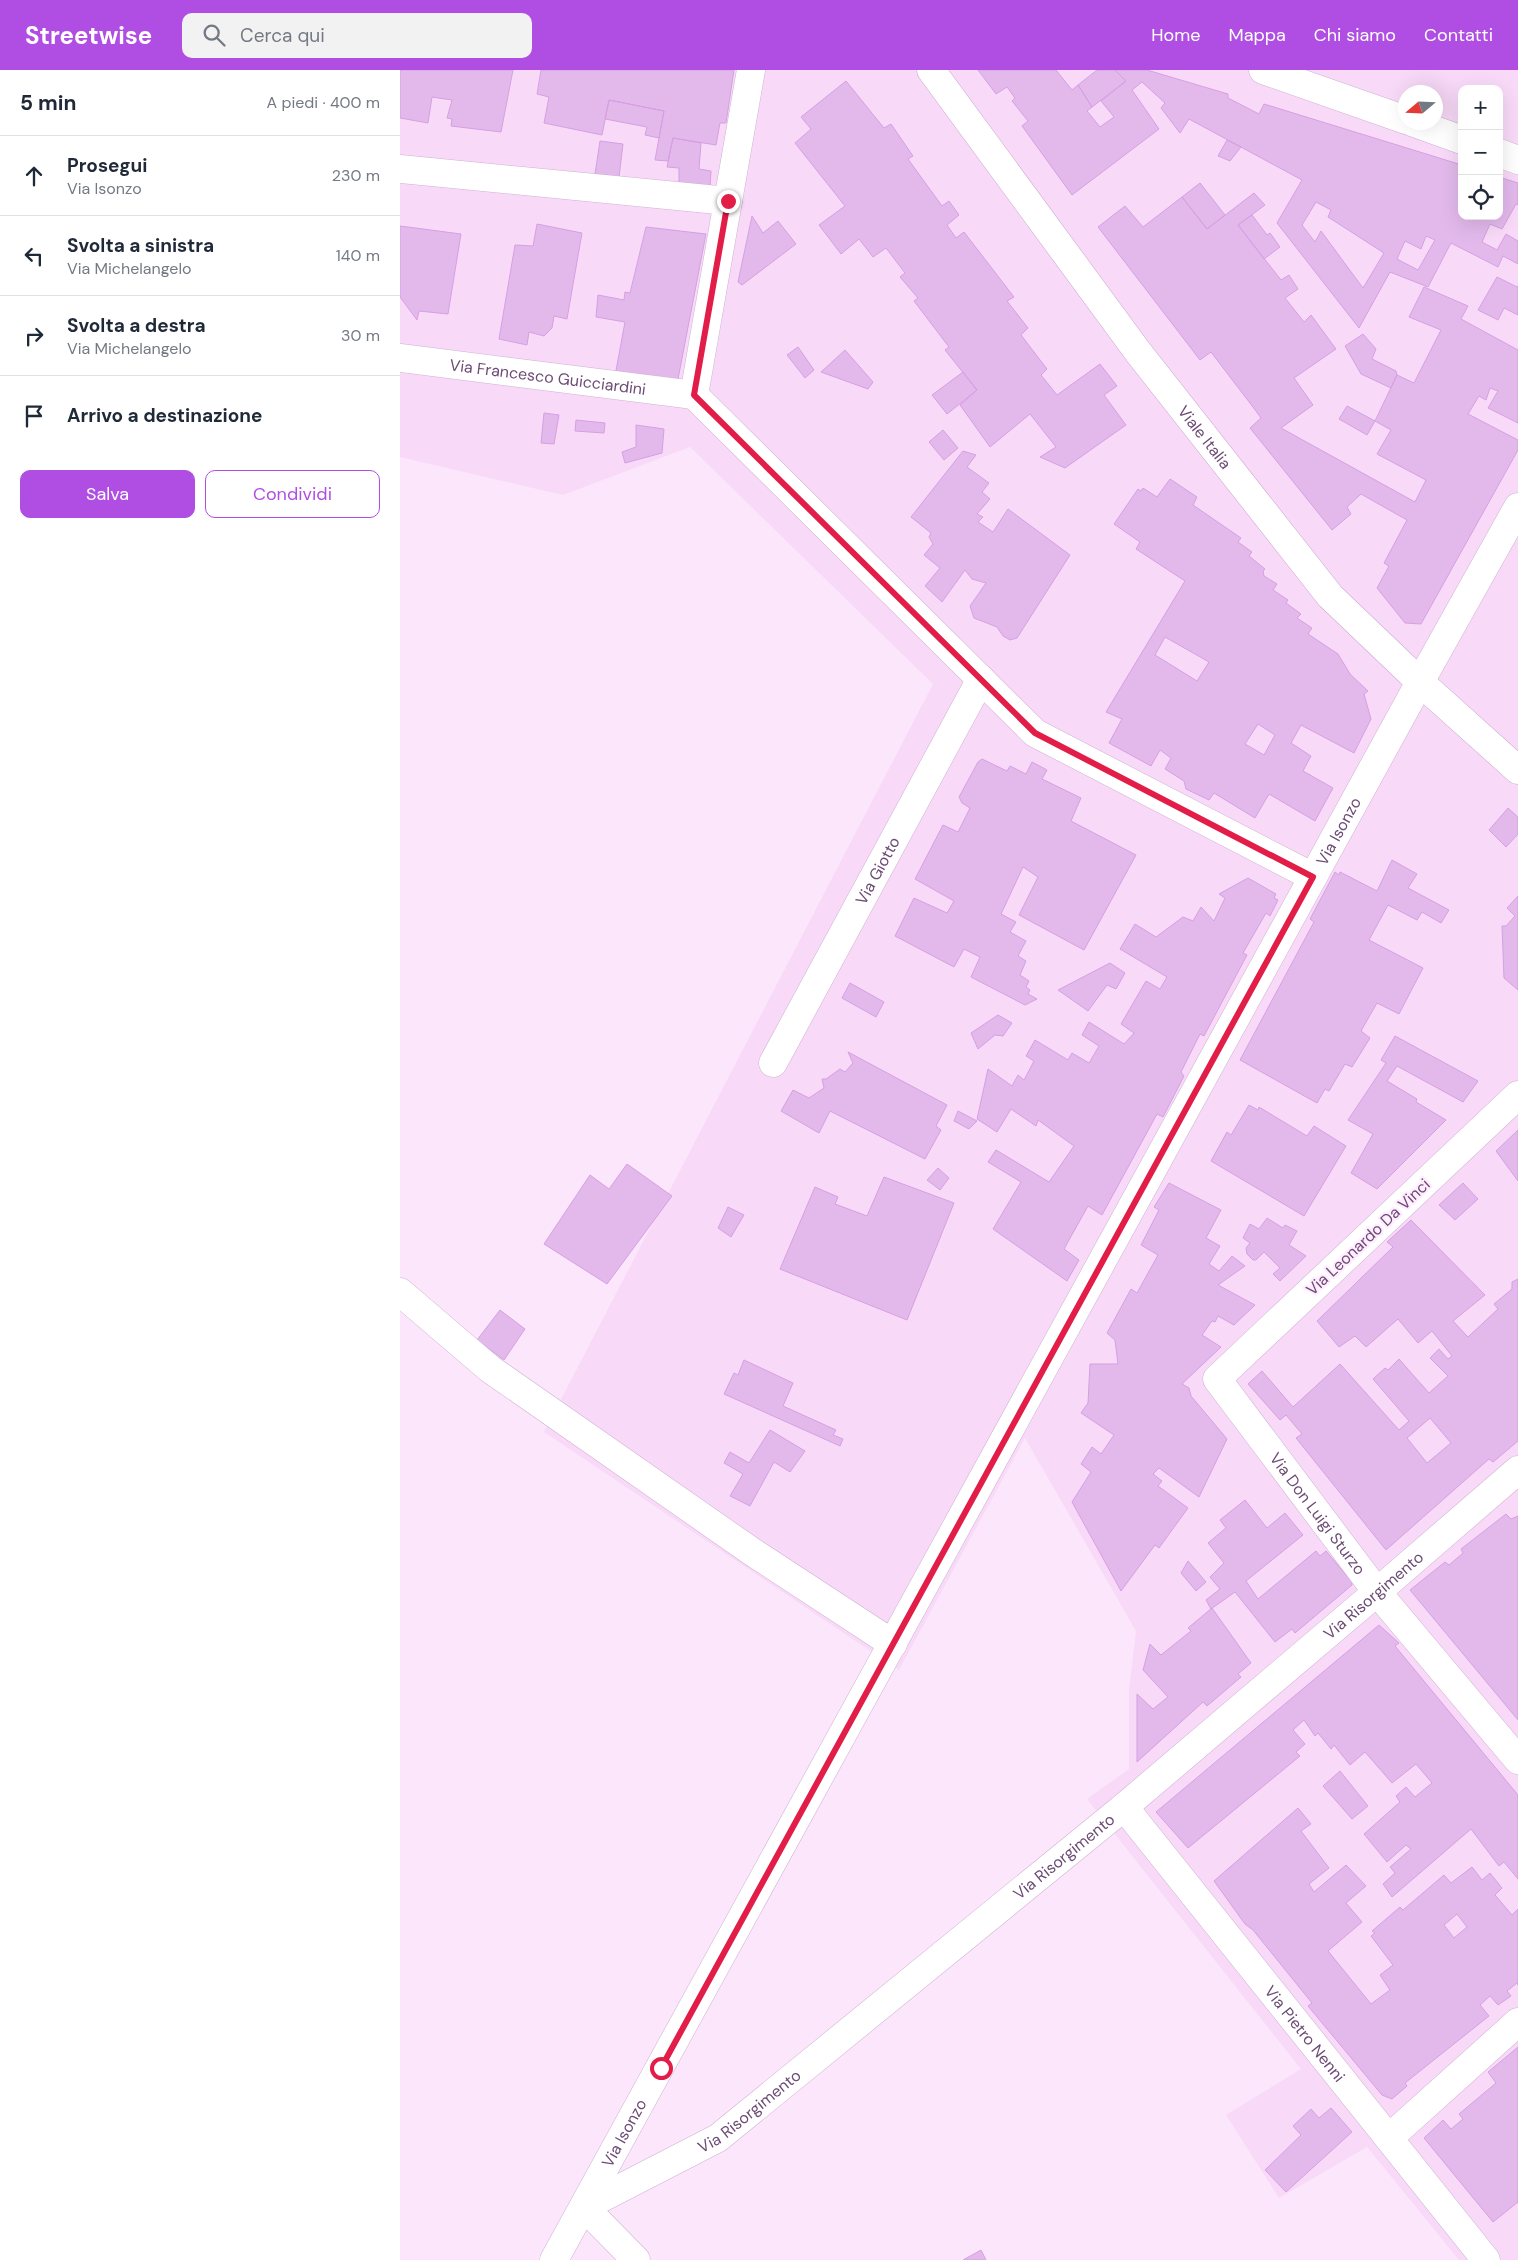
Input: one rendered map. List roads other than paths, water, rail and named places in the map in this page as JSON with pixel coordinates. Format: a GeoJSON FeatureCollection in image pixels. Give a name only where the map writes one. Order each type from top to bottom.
{"type":"FeatureCollection","features":[{"type":"Feature","properties":{"kind":"street"},"geometry":{"type":"LineString","coordinates":[[751,70],[694,395],[1035,733],[1313,877]]}},
{"type":"Feature","properties":{"kind":"street","name":"Viale Italia"},"geometry":{"type":"LineString","coordinates":[[931,70],[1138,352],[1324,588],[1420,682],[1518,770]]}},
{"type":"Feature","properties":{"kind":"street"},"geometry":{"type":"LineString","coordinates":[[1263,70],[1398,117]]}},
{"type":"Feature","properties":{"kind":"street"},"geometry":{"type":"LineString","coordinates":[[1434,130],[1458,139]]}},
{"type":"Feature","properties":{"kind":"street"},"geometry":{"type":"LineString","coordinates":[[1503,154],[1518,160]]}},
{"type":"Feature","properties":{"kind":"street"},"geometry":{"type":"LineString","coordinates":[[400,169],[728,201]]}},
{"type":"Feature","properties":{"kind":"street","name":"Via Francesco Guicciardini"},"geometry":{"type":"LineString","coordinates":[[400,358],[694,395]]}},
{"type":"Feature","properties":{"kind":"street","name":"Via Isonzo"},"geometry":{"type":"LineString","coordinates":[[554,2260],[1518,506]]}},
{"type":"Feature","properties":{"kind":"street","name":"Via Giotto"},"geometry":{"type":"LineString","coordinates":[[773,1062],[981,679]]}},
{"type":"Feature","properties":{"kind":"street","name":"Via Leonardo Da Vinci"},"geometry":{"type":"LineString","coordinates":[[1217,1379],[1518,1094]]}},
{"type":"Feature","properties":{"kind":"street"},"geometry":{"type":"LineString","coordinates":[[400,1292],[490,1368],[751,1551],[893,1644]]}},
{"type":"Feature","properties":{"kind":"street","name":"Via Don Luigi Sturzo"},"geometry":{"type":"LineString","coordinates":[[1217,1379],[1377,1592],[1518,1760]]}},
{"type":"Feature","properties":{"kind":"street","name":"Via Risorgimento"},"geometry":{"type":"LineString","coordinates":[[584,2207],[718,2138],[1124,1807],[1518,1470]]}},
{"type":"Feature","properties":{"kind":"street","name":"Via Pietro Nenni"},"geometry":{"type":"LineString","coordinates":[[1124,1807],[1486,2260]]}},
{"type":"Feature","properties":{"kind":"street"},"geometry":{"type":"LineString","coordinates":[[1389,2138],[1518,2022]]}},
{"type":"Feature","properties":{"kind":"street"},"geometry":{"type":"LineString","coordinates":[[584,2207],[636,2260]]}}]}
